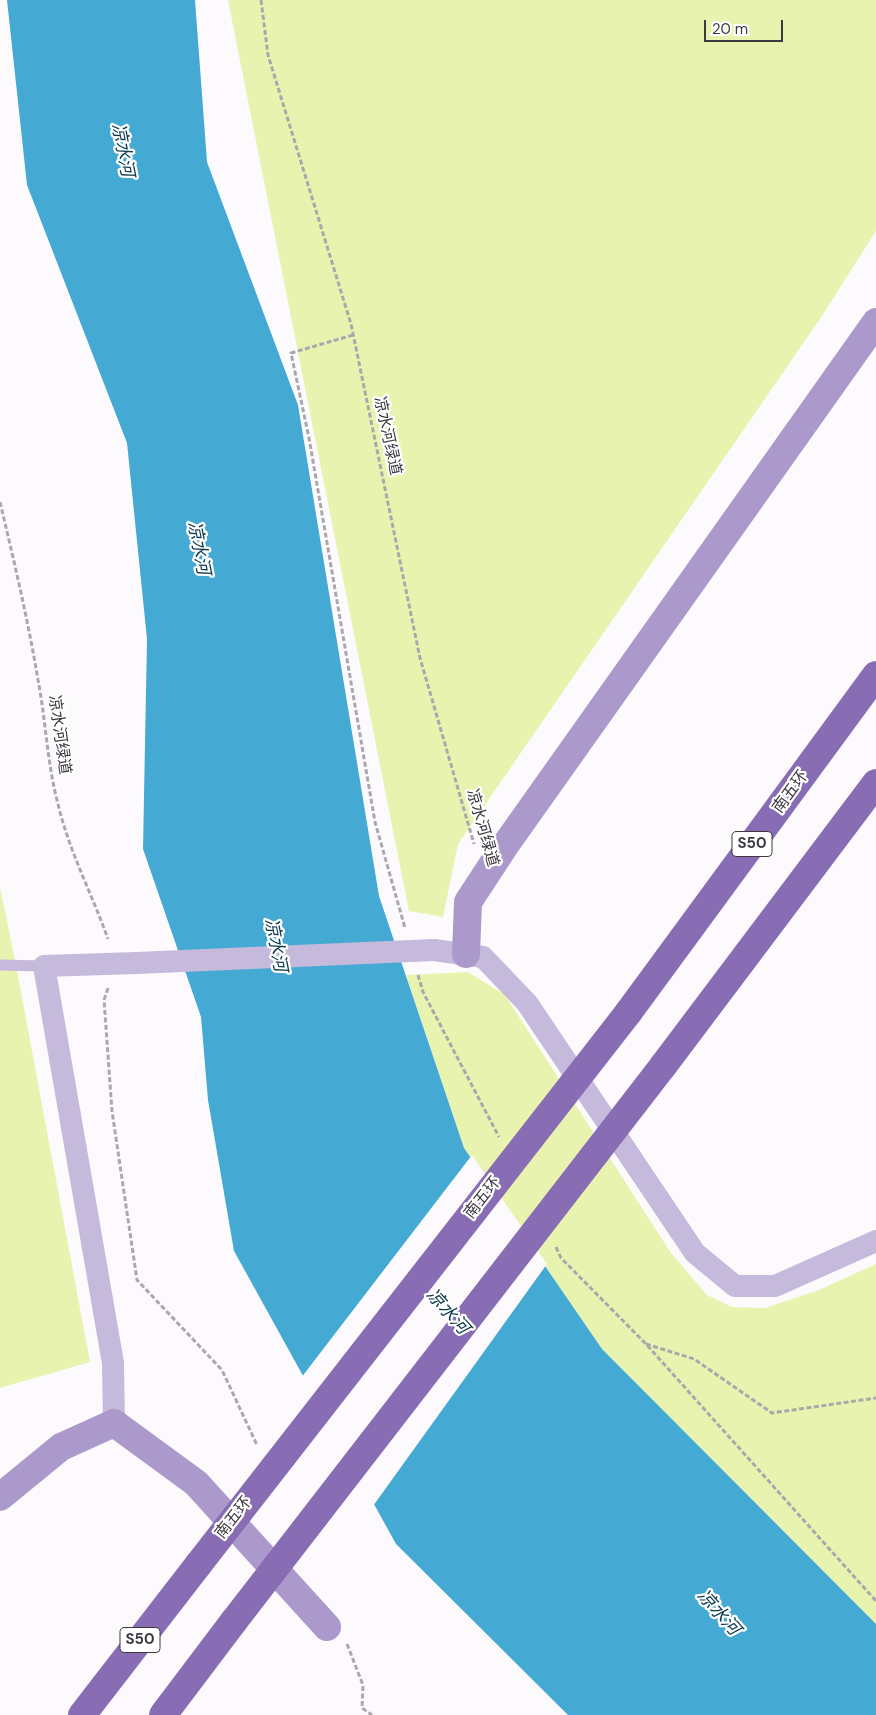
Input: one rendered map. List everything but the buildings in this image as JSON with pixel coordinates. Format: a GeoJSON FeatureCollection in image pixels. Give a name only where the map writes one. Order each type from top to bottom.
{"type":"FeatureCollection","features":[{"type":"Feature","properties":{"kind":"highway","name":"南五环"},"geometry":{"type":"LineString","coordinates":[[82,1715],[628,1013],[876,675]]}},
{"type":"Feature","properties":{"kind":"highway"},"geometry":{"type":"LineString","coordinates":[[162,1715],[663,1066],[876,783]]}},
{"type":"Feature","properties":{"kind":"street"},"geometry":{"type":"LineString","coordinates":[[466,954],[468,902],[504,847],[876,322]]}},
{"type":"Feature","properties":{"kind":"street"},"geometry":{"type":"LineString","coordinates":[[114,1423],[113,1363],[44,966],[434,950],[483,957],[527,1002],[695,1253],[735,1286],[775,1286],[876,1241]]}},
{"type":"Feature","properties":{"kind":"street"},"geometry":{"type":"LineString","coordinates":[[0,1497],[61,1448],[114,1423]]}},
{"type":"Feature","properties":{"kind":"street"},"geometry":{"type":"LineString","coordinates":[[114,1423],[196,1483],[327,1627]]}},
{"type":"Feature","properties":{"kind":"lane"},"geometry":{"type":"LineString","coordinates":[[0,965],[44,966]]}},
{"type":"Feature","properties":{"kind":"path","name":"凉水河绿道"},"geometry":{"type":"LineString","coordinates":[[261,0],[268,55],[354,335],[420,658],[484,878]]}},
{"type":"Feature","properties":{"kind":"path"},"geometry":{"type":"LineString","coordinates":[[354,335],[291,353],[309,438],[375,822],[407,935]]}},
{"type":"Feature","properties":{"kind":"path","name":"凉水河绿道"},"geometry":{"type":"LineString","coordinates":[[0,502],[39,682],[49,761],[58,805],[76,862],[105,932],[127,964]]}},
{"type":"Feature","properties":{"kind":"path"},"geometry":{"type":"LineString","coordinates":[[127,964],[104,1000],[112,1110],[137,1280],[222,1370],[259,1451]]}},
{"type":"Feature","properties":{"kind":"path"},"geometry":{"type":"LineString","coordinates":[[418,973],[423,992],[501,1142]]}},
{"type":"Feature","properties":{"kind":"path"},"geometry":{"type":"LineString","coordinates":[[552,1240],[561,1258],[646,1344],[876,1602]]}},
{"type":"Feature","properties":{"kind":"path"},"geometry":{"type":"LineString","coordinates":[[646,1344],[694,1359],[772,1413],[876,1398]]}},
{"type":"Feature","properties":{"kind":"path"},"geometry":{"type":"LineString","coordinates":[[327,1627],[342,1630],[363,1685],[362,1708],[372,1715]]}},
{"type":"Feature","properties":{"kind":"green space"},"geometry":{"type":"Polygon","coordinates":[[[228,0],[876,0],[876,231],[822,316],[458,844],[443,917],[409,911],[228,0]]]}},
{"type":"Feature","properties":{"kind":"green space"},"geometry":{"type":"Polygon","coordinates":[[[0,887],[90,1362],[0,1388],[0,887]]]}},
{"type":"Feature","properties":{"kind":"green space"},"geometry":{"type":"Polygon","coordinates":[[[468,972],[505,995],[671,1253],[707,1295],[732,1307],[765,1308],[819,1290],[876,1264],[876,1624],[602,1349],[464,1148],[406,975],[468,972]]]}},
{"type":"Feature","properties":{"kind":"water","name":"凉水河"},"geometry":{"type":"Polygon","coordinates":[[[7,0],[195,0],[207,162],[298,405],[379,896],[464,1148],[602,1349],[876,1624],[876,1715],[568,1715],[396,1544],[234,1251],[208,1100],[201,1017],[143,849],[147,639],[127,443],[27,185],[7,0]]]}},
{"type":"Feature","properties":{"kind":"pier"},"geometry":{"type":"Polygon","coordinates":[[[472,1155],[547,1264],[373,1506],[301,1378],[472,1155]]]}}]}
